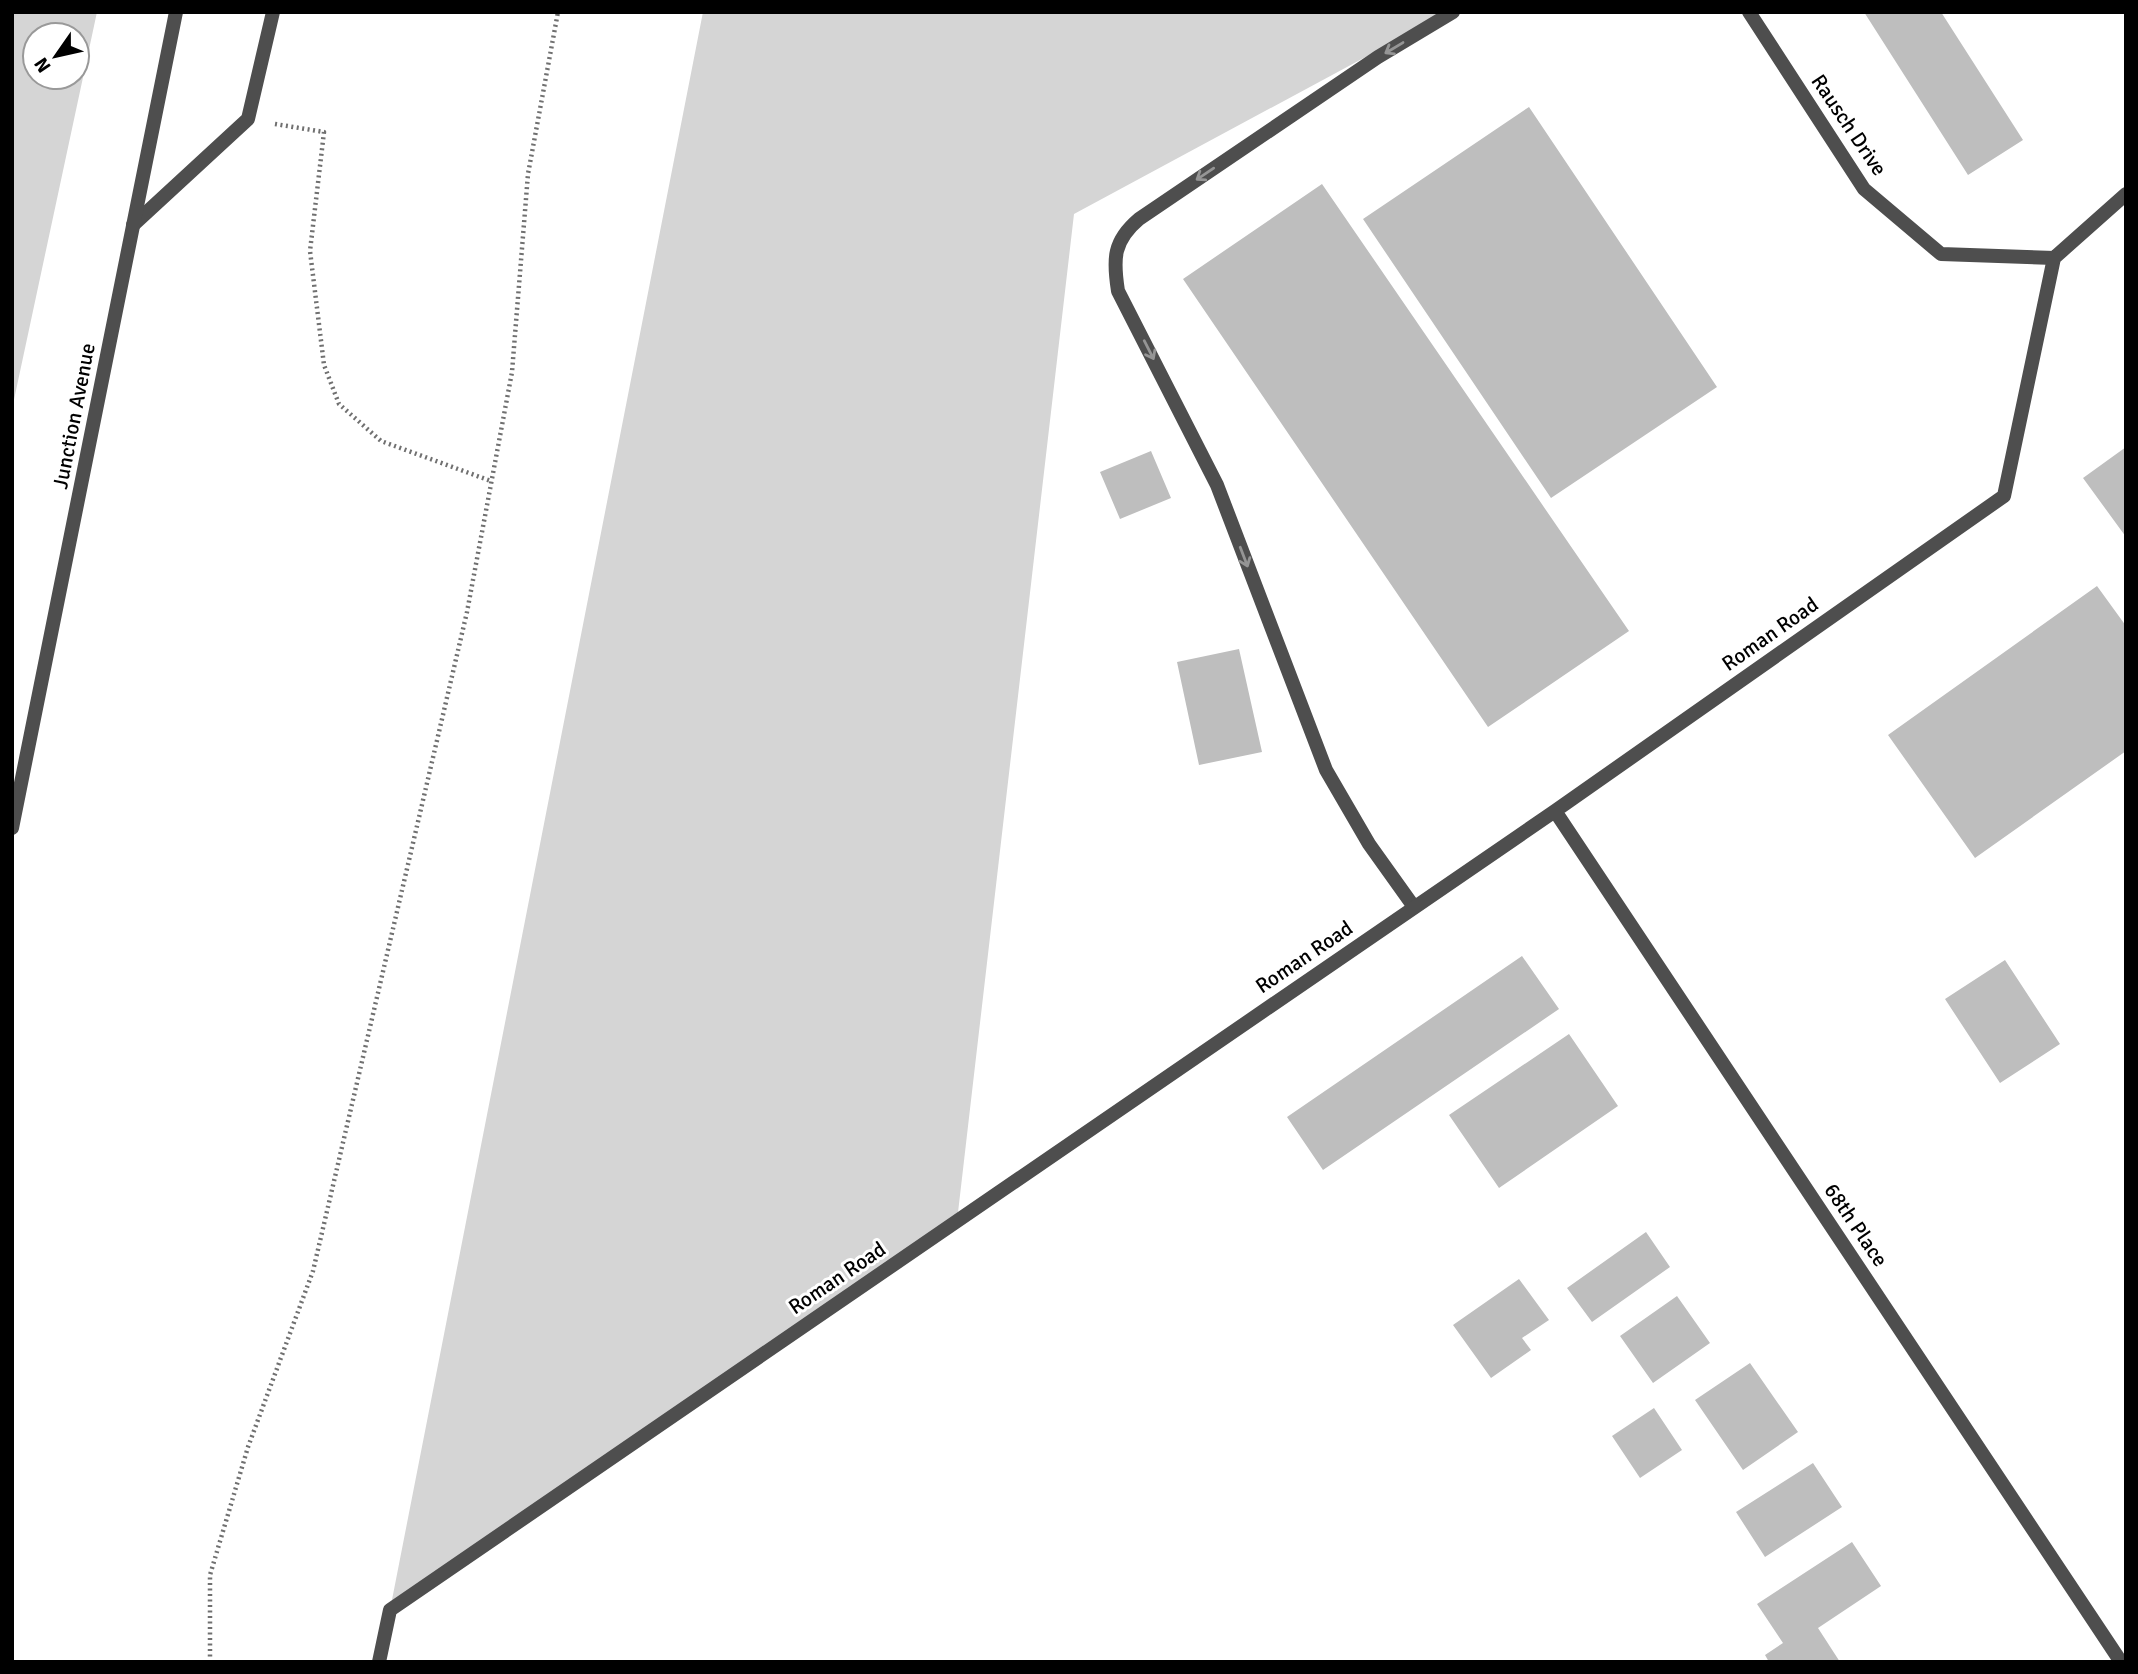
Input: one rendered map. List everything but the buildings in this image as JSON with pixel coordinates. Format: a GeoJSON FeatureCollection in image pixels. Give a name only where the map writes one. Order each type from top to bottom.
{"type":"FeatureCollection","features":[{"type":"Feature","properties":{"kind":"street","name":"Junction Avenue"},"geometry":{"type":"LineString","coordinates":[[12,828],[176,12]]}},
{"type":"Feature","properties":{"kind":"street"},"geometry":{"type":"LineString","coordinates":[[133,225],[248,119],[273,12]]}},
{"type":"Feature","properties":{"kind":"street"},"geometry":{"type":"LineString","coordinates":[[1414,907],[1369,844],[1326,770],[1217,485],[1118,291],[1115,269],[1119,242],[1126,230],[1139,219],[1378,57],[1453,12]]}},
{"type":"Feature","properties":{"kind":"street","name":"Rausch Drive"},"geometry":{"type":"LineString","coordinates":[[1749,12],[1864,189],[1941,254],[2054,258]]}},
{"type":"Feature","properties":{"kind":"street"},"geometry":{"type":"LineString","coordinates":[[2054,258],[2126,194]]}},
{"type":"Feature","properties":{"kind":"street","name":"Roman Road"},"geometry":{"type":"LineString","coordinates":[[379,1662],[390,1610],[1555,811],[2004,496],[2054,258]]}},
{"type":"Feature","properties":{"kind":"street","name":"68th Place"},"geometry":{"type":"LineString","coordinates":[[1555,811],[2121,1662]]}},
{"type":"Feature","properties":{"kind":"path"},"geometry":{"type":"LineString","coordinates":[[211,1662],[210,1575],[248,1447],[313,1270],[467,612],[512,372],[528,174],[558,12]]}},
{"type":"Feature","properties":{"kind":"path"},"geometry":{"type":"LineString","coordinates":[[248,119],[324,132],[310,251],[324,365],[339,404],[381,441],[491,481]]}},
{"type":"Feature","properties":{"kind":"shaded area"},"geometry":{"type":"Polygon","coordinates":[[[12,12],[97,12],[91,40],[91,21],[21,21],[21,91],[80,91],[12,409],[12,12]]]}},
{"type":"Feature","properties":{"kind":"shaded area"},"geometry":{"type":"Polygon","coordinates":[[[703,12],[1449,12],[1074,214],[957,1221],[390,1610],[703,12]]]}}]}
